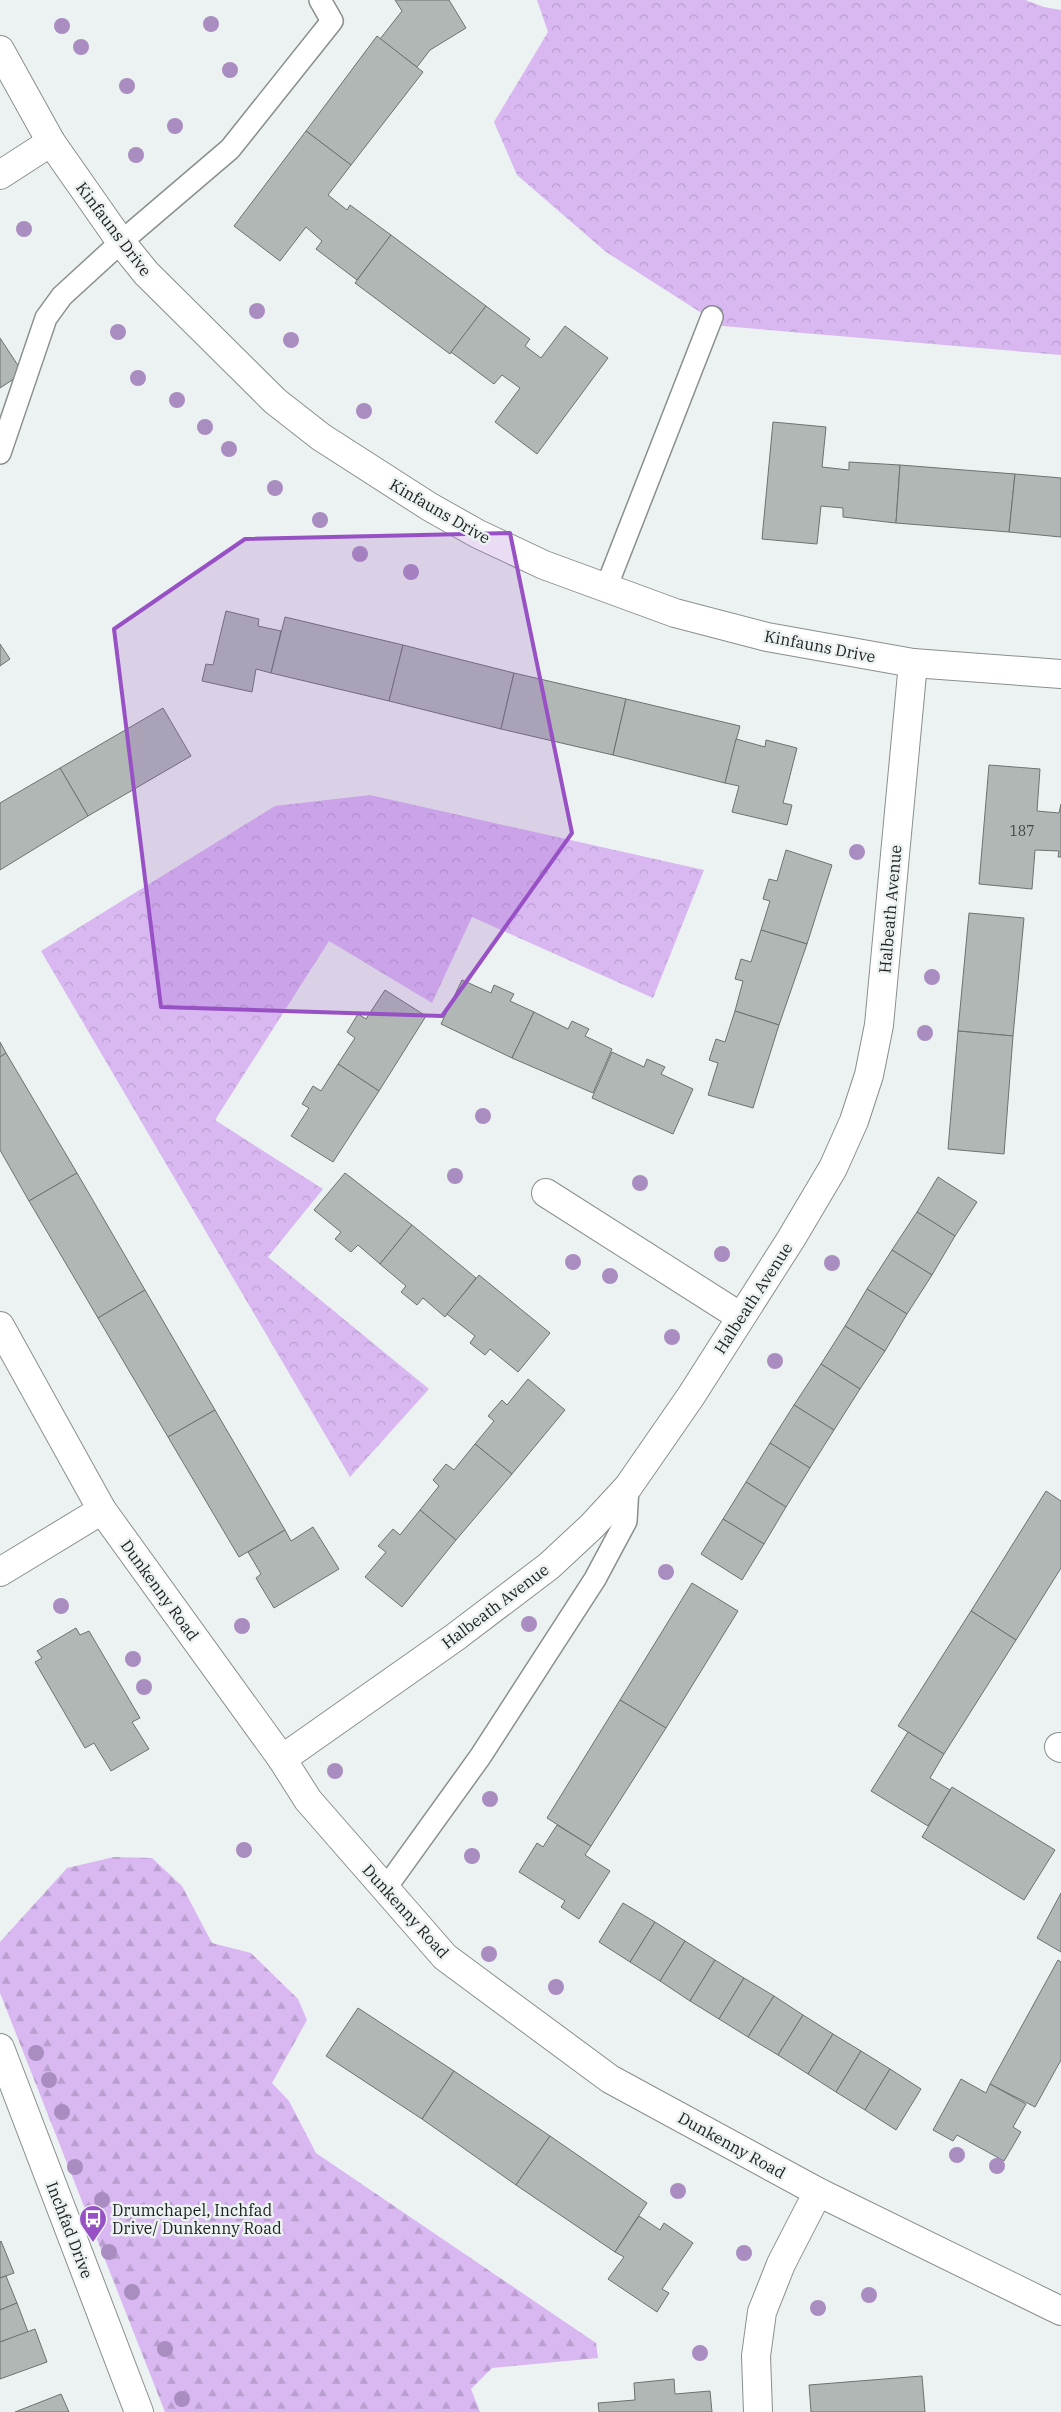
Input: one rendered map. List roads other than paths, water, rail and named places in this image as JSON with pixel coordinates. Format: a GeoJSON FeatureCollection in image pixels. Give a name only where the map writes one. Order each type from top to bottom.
{"type":"FeatureCollection","features":[{"type":"Feature","properties":{"kind":"street","name":"Kinfauns Drive"},"geometry":{"type":"LineString","coordinates":[[0,50],[51,142],[120,242],[146,273],[275,401],[321,437],[383,479],[478,534],[544,566],[676,613],[767,637],[913,663],[1061,674]]}},
{"type":"Feature","properties":{"kind":"street"},"geometry":{"type":"LineString","coordinates":[[0,175],[51,142]]}},
{"type":"Feature","properties":{"kind":"street","name":"Halbeath Avenue"},"geometry":{"type":"LineString","coordinates":[[282,1759],[454,1638],[549,1566],[592,1526],[628,1486],[691,1396],[832,1168],[854,1121],[869,1075],[879,1025],[913,663]]}},
{"type":"Feature","properties":{"kind":"street"},"geometry":{"type":"LineString","coordinates":[[546,1193],[741,1317]]}},
{"type":"Feature","properties":{"kind":"street","name":"Dunkenny Road"},"geometry":{"type":"LineString","coordinates":[[0,1326],[102,1510],[282,1759],[308,1800],[445,1957],[610,2079],[818,2192],[1061,2311]]}},
{"type":"Feature","properties":{"kind":"street"},"geometry":{"type":"LineString","coordinates":[[0,1572],[102,1510]]}},
{"type":"Feature","properties":{"kind":"street","name":"Inchfad Drive"},"geometry":{"type":"LineString","coordinates":[[0,2048],[139,2412]]}},
{"type":"Feature","properties":{"kind":"street"},"geometry":{"type":"LineString","coordinates":[[758,2412],[756,2356],[762,2312],[781,2264],[818,2192]]}},
{"type":"Feature","properties":{"kind":"lane"},"geometry":{"type":"LineString","coordinates":[[0,453],[46,318],[62,296],[120,242],[230,149],[332,21],[320,0]]}},
{"type":"Feature","properties":{"kind":"lane"},"geometry":{"type":"LineString","coordinates":[[606,588],[712,317]]}},
{"type":"Feature","properties":{"kind":"lane"},"geometry":{"type":"LineString","coordinates":[[0,404],[23,390]]}},
{"type":"Feature","properties":{"kind":"lane"},"geometry":{"type":"LineString","coordinates":[[385,1889],[480,1757],[595,1579],[626,1521],[628,1486]]}},
{"type":"Feature","properties":{"kind":"place","name":"Drumchapel, Inchfad Drive/ Dunkenny Road"},"geometry":{"type":"Point","coordinates":[93,2243]}}]}
